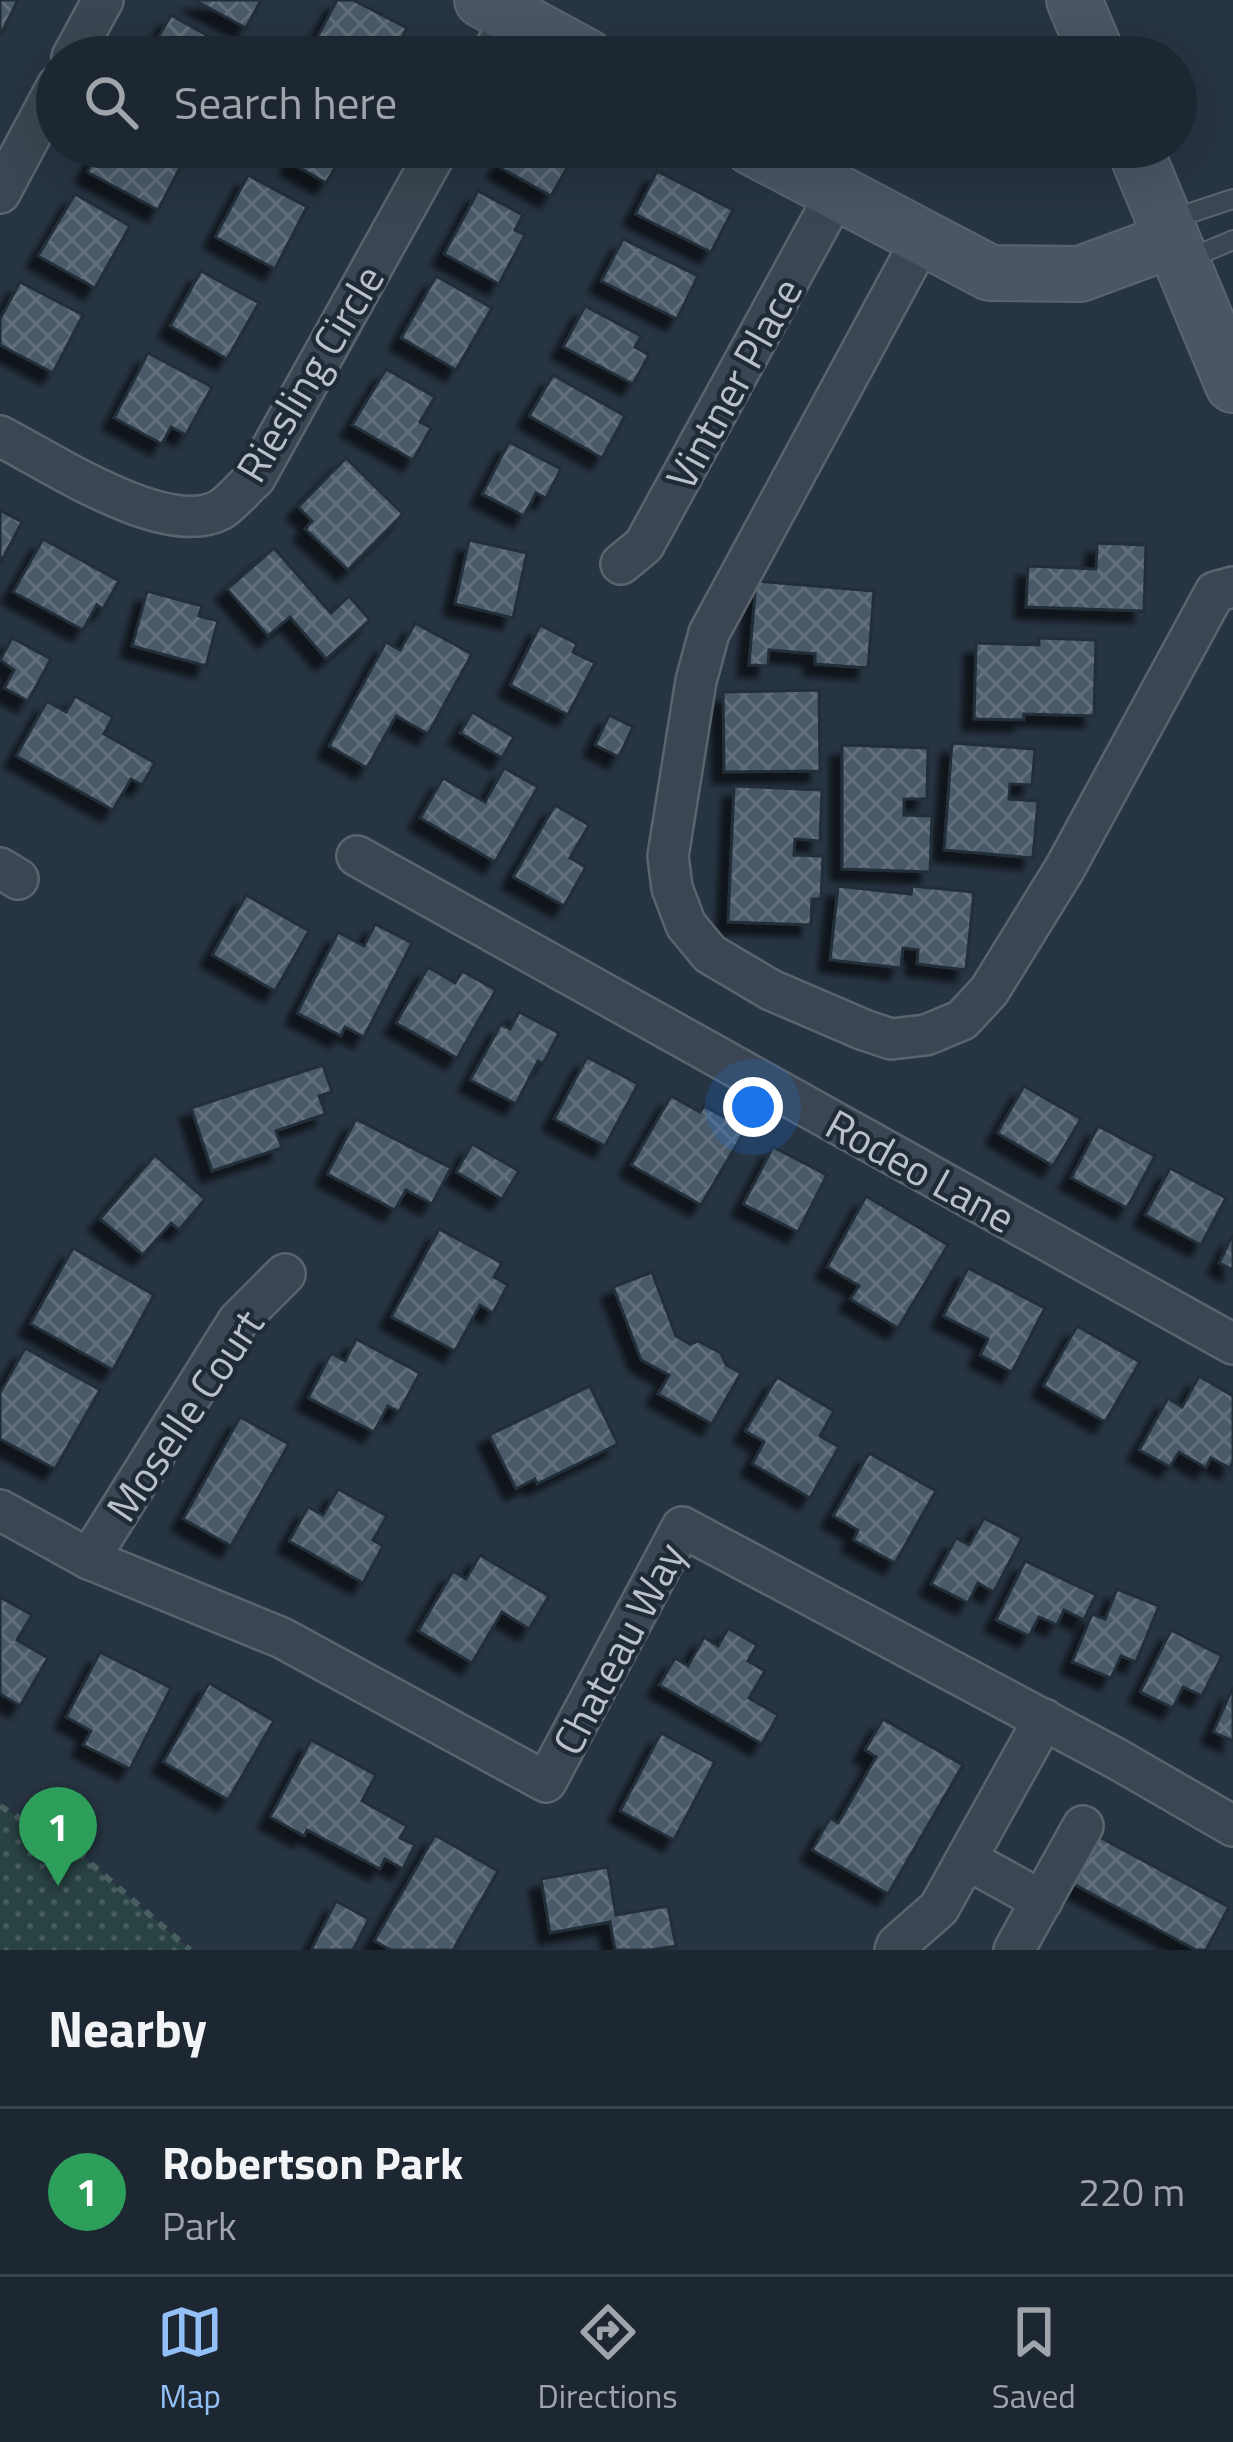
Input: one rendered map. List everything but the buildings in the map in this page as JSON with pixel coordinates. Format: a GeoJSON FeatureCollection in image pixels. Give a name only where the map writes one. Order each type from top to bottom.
{"type":"FeatureCollection","features":[{"type":"Feature","properties":{"kind":"street"},"geometry":{"type":"LineString","coordinates":[[83,36],[103,0]]}},
{"type":"Feature","properties":{"kind":"street"},"geometry":{"type":"LineString","coordinates":[[1074,0],[1089,36]]}},
{"type":"Feature","properties":{"kind":"street"},"geometry":{"type":"LineString","coordinates":[[512,23],[541,36]]}},
{"type":"Feature","properties":{"kind":"street"},"geometry":{"type":"LineString","coordinates":[[0,193],[36,125]]}},
{"type":"Feature","properties":{"kind":"street","name":"Riesling Circle"},"geometry":{"type":"LineString","coordinates":[[0,436],[139,509],[190,518],[220,510],[255,478],[427,168]]}},
{"type":"Feature","properties":{"kind":"street"},"geometry":{"type":"LineString","coordinates":[[789,168],[990,273],[1079,274],[1173,241]]}},
{"type":"Feature","properties":{"kind":"street"},"geometry":{"type":"LineString","coordinates":[[1143,168],[1233,386]]}},
{"type":"Feature","properties":{"kind":"street","name":"Vintner Place"},"geometry":{"type":"LineString","coordinates":[[621,564],[644,545],[836,194]]}},
{"type":"Feature","properties":{"kind":"street"},"geometry":{"type":"LineString","coordinates":[[922,239],[709,633],[696,681],[668,856],[672,888],[686,925],[710,954],[771,989],[892,1039],[926,1035],[962,1019],[989,991],[1065,868],[1215,592],[1233,587]]}},
{"type":"Feature","properties":{"kind":"street","name":"Rodeo Lane"},"geometry":{"type":"LineString","coordinates":[[358,856],[1233,1344]]}},
{"type":"Feature","properties":{"kind":"street","name":"Moselle Court"},"geometry":{"type":"LineString","coordinates":[[89,1559],[238,1322],[285,1274]]}},
{"type":"Feature","properties":{"kind":"street","name":"Chateau Way"},"geometry":{"type":"LineString","coordinates":[[0,1510],[89,1559],[282,1638],[546,1782],[682,1527],[1044,1719],[1233,1826]]}},
{"type":"Feature","properties":{"kind":"street"},"geometry":{"type":"LineString","coordinates":[[895,1950],[939,1908],[1044,1719]]}},
{"type":"Feature","properties":{"kind":"street"},"geometry":{"type":"LineString","coordinates":[[1014,1950],[1083,1826]]}},
{"type":"Feature","properties":{"kind":"street"},"geometry":{"type":"LineString","coordinates":[[968,1860],[1042,1901]]}},
{"type":"Feature","properties":{"kind":"lane"},"geometry":{"type":"LineString","coordinates":[[1173,241],[1233,199]]}},
{"type":"Feature","properties":{"kind":"lane"},"geometry":{"type":"LineString","coordinates":[[1173,241],[1233,240]]}},
{"type":"Feature","properties":{"kind":"path"},"geometry":{"type":"LineString","coordinates":[[0,1806],[81,1855],[190,1950]]}},
{"type":"Feature","properties":{"kind":"green space"},"geometry":{"type":"Polygon","coordinates":[[[0,1806],[81,1855],[190,1950],[0,1950],[0,1806]]]}},
{"type":"Feature","properties":{"kind":"place","name":"Robertson Park"},"geometry":{"type":"Point","coordinates":[58,1886]}}]}
